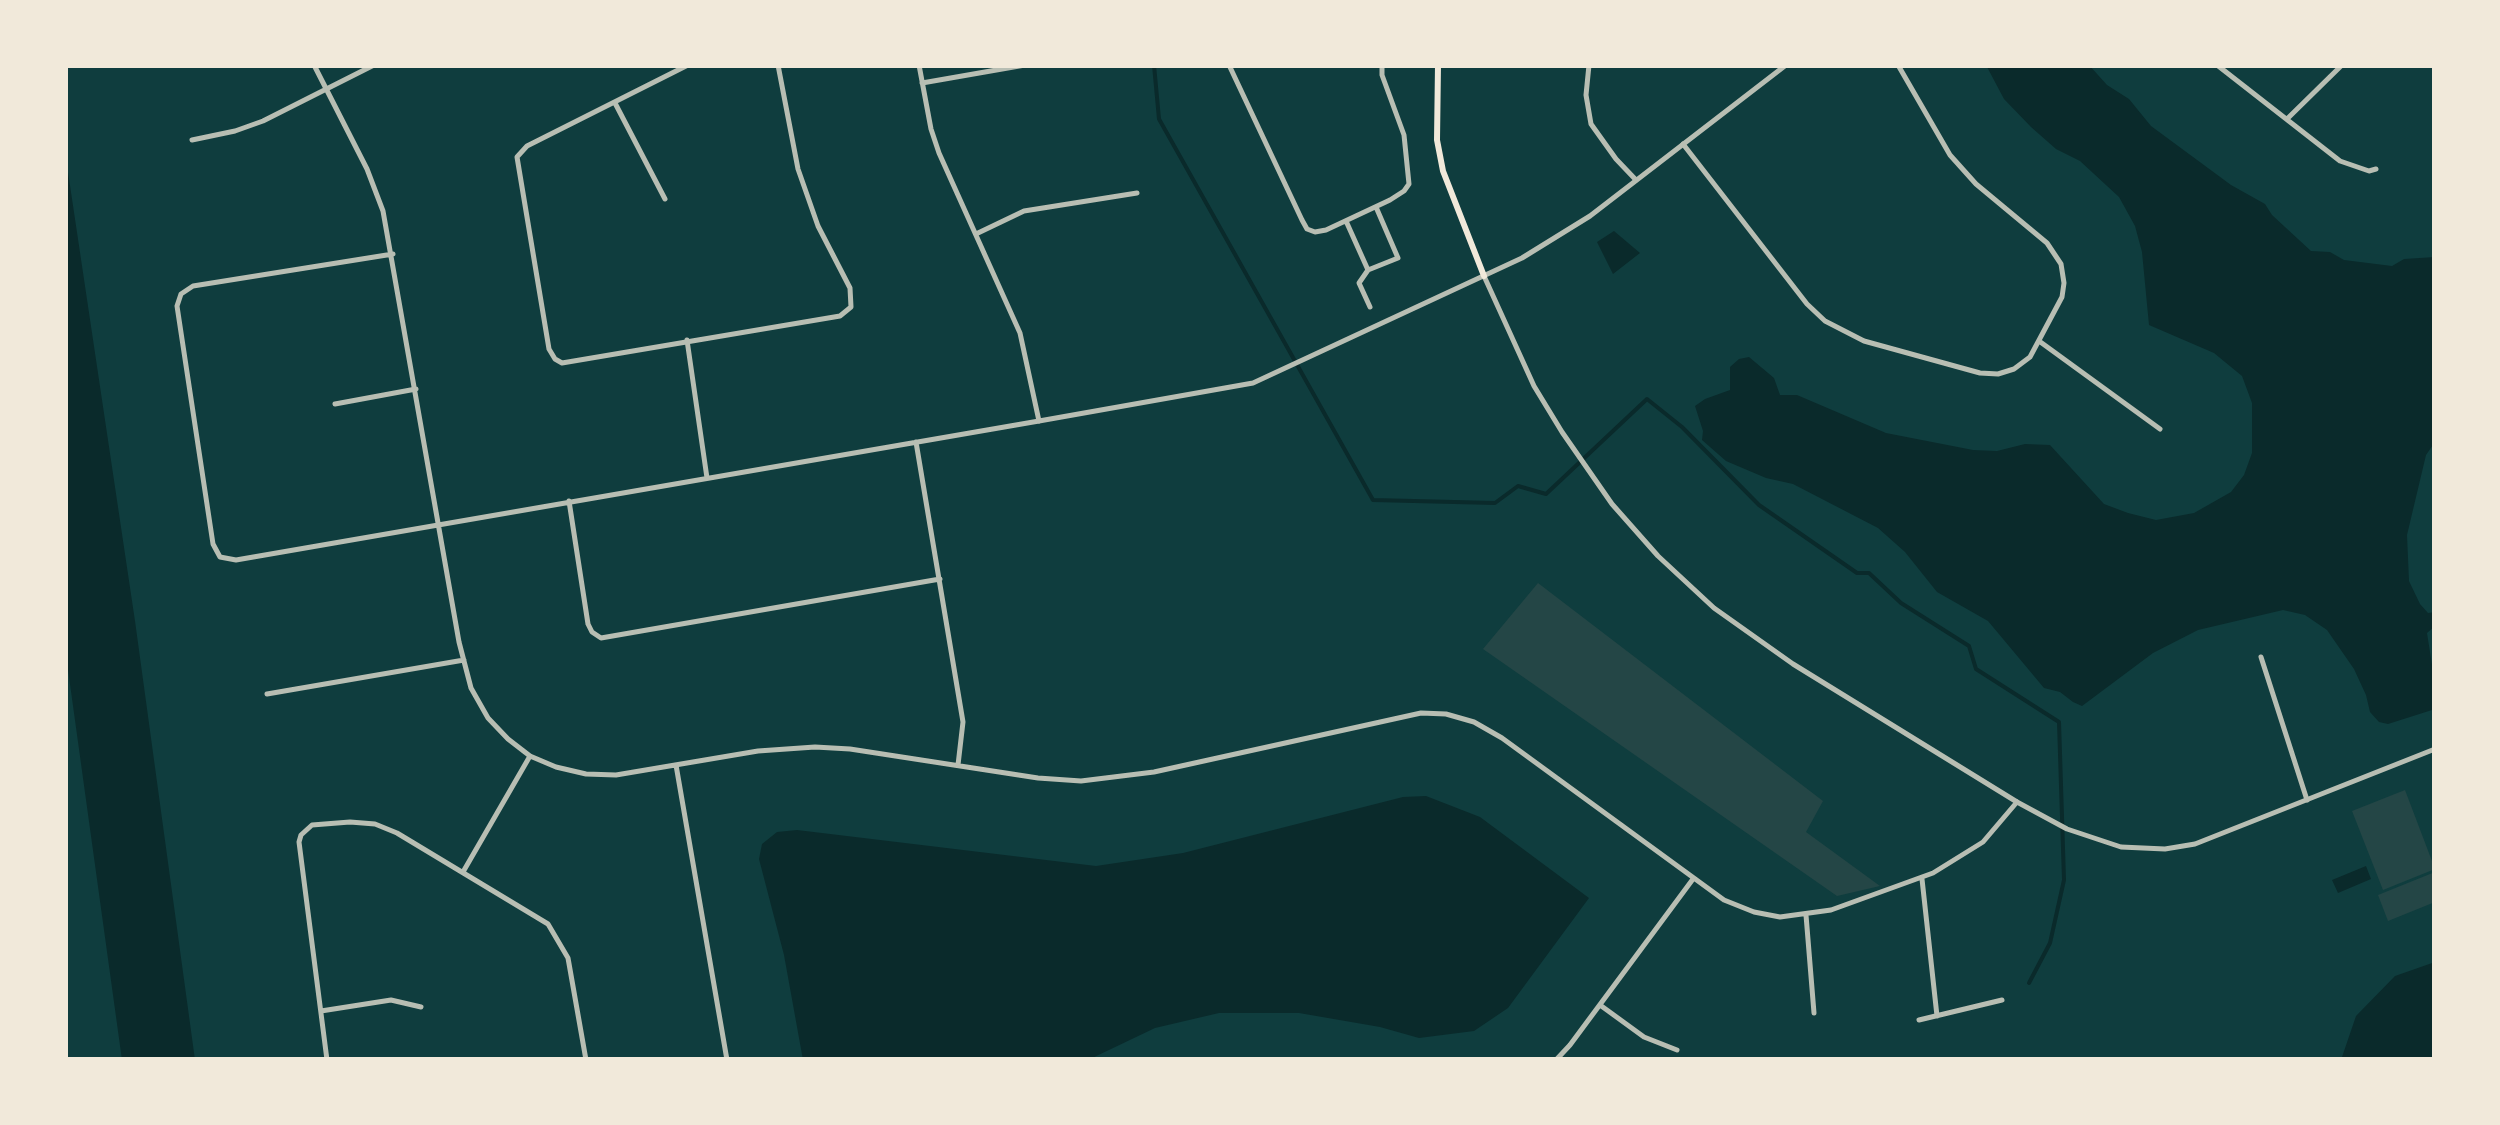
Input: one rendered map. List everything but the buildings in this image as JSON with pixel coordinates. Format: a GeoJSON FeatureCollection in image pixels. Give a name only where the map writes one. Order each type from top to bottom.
{"type":"FeatureCollection","features":[{"type":"Feature","properties":{"kind":"main road"},"geometry":{"type":"LineString","coordinates":[[1438,65],[1437,140],[1442,172],[1484,276]]}},
{"type":"Feature","properties":{"kind":"street"},"geometry":{"type":"LineString","coordinates":[[314,65],[383,211],[472,688],[488,718],[530,756],[568,771],[601,775],[758,751],[815,747],[1038,778],[1117,778],[1421,713],[1446,714],[1474,722],[1502,738],[1724,900],[1780,917],[1849,905],[1922,878],[1983,842],[2016,802]]}},
{"type":"Feature","properties":{"kind":"street"},"geometry":{"type":"LineString","coordinates":[[192,140],[236,132],[263,121],[374,65]]}},
{"type":"Feature","properties":{"kind":"street"},"geometry":{"type":"LineString","coordinates":[[688,65],[527,146],[517,157],[550,354],[562,362],[840,316],[851,307],[850,288],[818,226],[798,170],[778,65]]}},
{"type":"Feature","properties":{"kind":"street"},"geometry":{"type":"LineString","coordinates":[[919,65],[939,153],[1020,332],[1039,422]]}},
{"type":"Feature","properties":{"kind":"street"},"geometry":{"type":"LineString","coordinates":[[922,83],[1025,65]]}},
{"type":"Feature","properties":{"kind":"street"},"geometry":{"type":"LineString","coordinates":[[1229,65],[1308,229],[1315,232],[1404,192],[1410,176],[1404,136],[1382,76],[1382,65]]}},
{"type":"Feature","properties":{"kind":"street"},"geometry":{"type":"LineString","coordinates":[[1589,65],[1586,95],[1591,124],[1636,180]]}},
{"type":"Feature","properties":{"kind":"street"},"geometry":{"type":"LineString","coordinates":[[393,254],[193,286],[181,294],[178,306],[213,544],[220,557],[236,560],[1253,383],[1484,276],[1567,232],[1786,65]]}},
{"type":"Feature","properties":{"kind":"street"},"geometry":{"type":"LineString","coordinates":[[1682,144],[1807,304],[1840,331],[1989,374],[2020,366],[2039,341],[2064,291],[2059,258],[2047,243],[1976,184],[1950,155],[1898,65]]}},
{"type":"Feature","properties":{"kind":"street"},"geometry":{"type":"LineString","coordinates":[[2218,65],[2340,161],[2369,171],[2376,169]]}},
{"type":"Feature","properties":{"kind":"street"},"geometry":{"type":"LineString","coordinates":[[2286,120],[2342,65]]}},
{"type":"Feature","properties":{"kind":"street"},"geometry":{"type":"LineString","coordinates":[[615,103],[665,200]]}},
{"type":"Feature","properties":{"kind":"street"},"geometry":{"type":"LineString","coordinates":[[978,233],[1024,211],[1137,193]]}},
{"type":"Feature","properties":{"kind":"street"},"geometry":{"type":"LineString","coordinates":[[1370,307],[1360,282],[1368,270],[1398,258],[1376,207]]}},
{"type":"Feature","properties":{"kind":"street"},"geometry":{"type":"LineString","coordinates":[[1346,221],[1368,270]]}},
{"type":"Feature","properties":{"kind":"street"},"geometry":{"type":"LineString","coordinates":[[1484,276],[1534,386],[1562,432],[1612,504],[1658,556],[1743,631],[2016,802],[2091,840],[2151,850],[2200,843],[2435,749]]}},
{"type":"Feature","properties":{"kind":"street"},"geometry":{"type":"LineString","coordinates":[[687,340],[707,478]]}},
{"type":"Feature","properties":{"kind":"street"},"geometry":{"type":"LineString","coordinates":[[2039,341],[2160,429]]}},
{"type":"Feature","properties":{"kind":"street"},"geometry":{"type":"LineString","coordinates":[[335,404],[416,389]]}},
{"type":"Feature","properties":{"kind":"street"},"geometry":{"type":"LineString","coordinates":[[916,442],[963,722],[958,766]]}},
{"type":"Feature","properties":{"kind":"street"},"geometry":{"type":"LineString","coordinates":[[569,501],[588,624],[601,638],[940,579]]}},
{"type":"Feature","properties":{"kind":"street"},"geometry":{"type":"LineString","coordinates":[[2261,656],[2307,800]]}},
{"type":"Feature","properties":{"kind":"street"},"geometry":{"type":"LineString","coordinates":[[267,694],[464,660]]}},
{"type":"Feature","properties":{"kind":"street"},"geometry":{"type":"LineString","coordinates":[[464,872],[530,756]]}},
{"type":"Feature","properties":{"kind":"street"},"geometry":{"type":"LineString","coordinates":[[676,765],[727,1060]]}},
{"type":"Feature","properties":{"kind":"street"},"geometry":{"type":"LineString","coordinates":[[327,1060],[298,842],[312,825],[350,822],[376,824],[540,918],[560,941],[568,958],[586,1060]]}},
{"type":"Feature","properties":{"kind":"street"},"geometry":{"type":"LineString","coordinates":[[1922,878],[1937,1016]]}},
{"type":"Feature","properties":{"kind":"street"},"geometry":{"type":"LineString","coordinates":[[1556,1060],[1693,879]]}},
{"type":"Feature","properties":{"kind":"street"},"geometry":{"type":"LineString","coordinates":[[1806,915],[1814,1014]]}},
{"type":"Feature","properties":{"kind":"street"},"geometry":{"type":"LineString","coordinates":[[321,1011],[391,1000],[421,1007]]}},
{"type":"Feature","properties":{"kind":"street"},"geometry":{"type":"LineString","coordinates":[[1919,1020],[2002,1000]]}},
{"type":"Feature","properties":{"kind":"street"},"geometry":{"type":"LineString","coordinates":[[1600,1005],[1644,1036],[1677,1050]]}},
{"type":"Feature","properties":{"kind":"shaded area"},"geometry":{"type":"Polygon","coordinates":[[[1986,65],[2089,65],[2107,85],[2129,99],[2151,126],[2231,185],[2265,204],[2311,251],[2392,266],[2404,259],[2435,257],[2435,442],[2426,455],[2407,535],[2409,581],[2420,604],[2428,613],[2435,612],[2435,626],[2427,633],[2435,684],[2432,710],[2388,724],[2379,722],[2370,712],[2354,669],[2327,630],[2305,615],[2283,610],[2198,630],[2153,653],[2082,706],[2060,692],[2044,688],[1988,621],[1937,592],[1905,552],[1878,528],[1793,484],[1766,478],[1726,461],[1702,440],[1695,406],[1730,390],[1730,367],[1749,357],[1774,378],[1780,395],[1797,395],[1886,433],[1973,450],[2050,445],[2104,504],[2156,520],[2194,513],[2231,492],[2244,475],[2252,453],[2252,403],[2242,376],[2214,353],[2149,325],[2142,252],[2135,226],[2119,197],[2080,161],[2056,149],[2031,127],[2004,99],[1986,65]]]}},
{"type":"Feature","properties":{"kind":"shaded area"},"geometry":{"type":"Polygon","coordinates":[[[65,152],[195,1060],[122,1060],[65,648],[65,152]]]}},
{"type":"Feature","properties":{"kind":"shaded area"},"geometry":{"type":"Polygon","coordinates":[[[1614,231],[1640,253],[1613,274],[1597,242],[1614,231]]]}},
{"type":"Feature","properties":{"kind":"shaded area"},"geometry":{"type":"Polygon","coordinates":[[[1538,583],[1823,801],[1806,832],[1880,886],[1837,896],[1483,649],[1538,583]]]}},
{"type":"Feature","properties":{"kind":"shaded area"},"geometry":{"type":"Polygon","coordinates":[[[2405,790],[2435,869],[2383,890],[2352,811],[2405,790]]]}},
{"type":"Feature","properties":{"kind":"shaded area"},"geometry":{"type":"Polygon","coordinates":[[[1426,796],[1480,817],[1589,898],[1508,1008],[1474,1031],[1419,1038],[1299,1013],[1219,1013],[1155,1028],[1088,1060],[803,1060],[784,955],[759,859],[762,844],[777,832],[797,830],[1096,866],[1183,853],[1403,797],[1426,796]]]}},
{"type":"Feature","properties":{"kind":"shaded area"},"geometry":{"type":"Polygon","coordinates":[[[2366,866],[2371,879],[2338,893],[2332,880],[2366,866]]]}},
{"type":"Feature","properties":{"kind":"shaded area"},"geometry":{"type":"Polygon","coordinates":[[[2435,872],[2435,902],[2388,921],[2378,895],[2435,872]]]}},
{"type":"Feature","properties":{"kind":"shaded area"},"geometry":{"type":"Polygon","coordinates":[[[2435,962],[2435,1060],[2341,1060],[2356,1016],[2395,976],[2435,962]]]}},
{"type":"Feature","properties":{"kind":"waterway"},"geometry":{"type":"LineString","coordinates":[[1154,65],[1159,119],[1373,500],[1495,503],[1518,486],[1546,494],[1647,399],[1682,427],[1759,505],[1857,573],[1869,573],[1901,603],[1969,646],[1976,669],[2059,722],[2064,880],[2050,943],[2029,983]]}}]}
